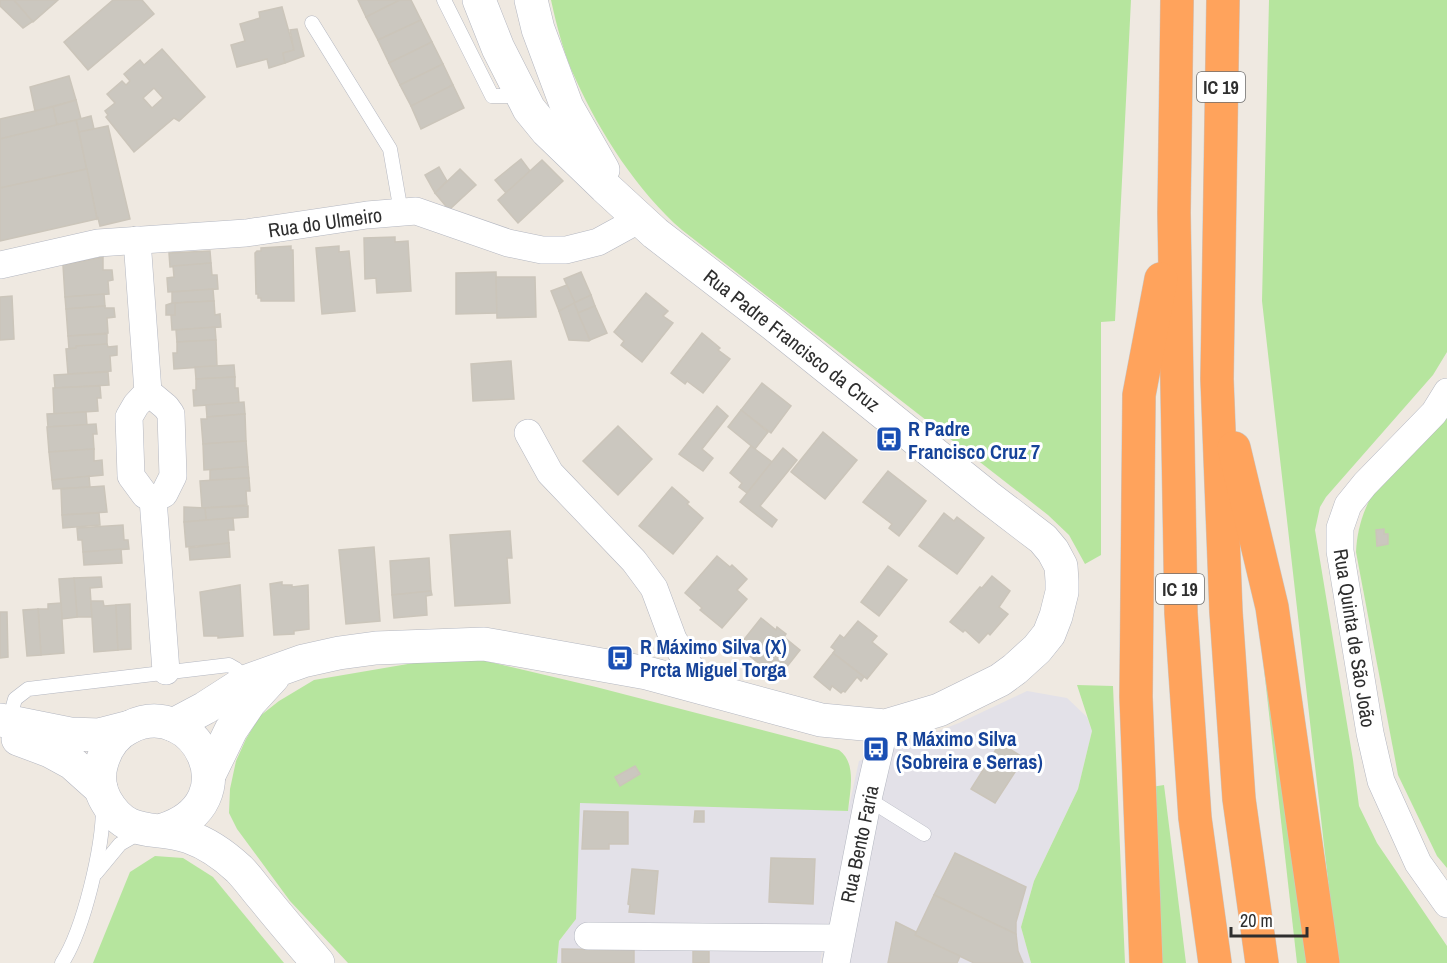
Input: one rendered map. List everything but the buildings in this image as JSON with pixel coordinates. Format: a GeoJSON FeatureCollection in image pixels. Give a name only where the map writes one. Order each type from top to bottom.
{"type":"FeatureCollection","features":[{"type":"Feature","properties":{"kind":"highway","name":"IC 19"},"geometry":{"type":"LineString","coordinates":[[1177,0],[1174,213],[1180,612],[1195,818],[1215,963]]}},
{"type":"Feature","properties":{"kind":"highway","name":"IC 19"},"geometry":{"type":"LineString","coordinates":[[1222,0],[1217,379],[1226,612],[1239,798],[1262,963]]}},
{"type":"Feature","properties":{"kind":"highway"},"geometry":{"type":"LineString","coordinates":[[1146,963],[1136,697],[1139,395],[1174,213]]}},
{"type":"Feature","properties":{"kind":"highway"},"geometry":{"type":"LineString","coordinates":[[1217,379],[1272,607],[1323,963]]}},
{"type":"Feature","properties":{"kind":"street","name":"Rua Padre Francisco da Cruz"},"geometry":{"type":"LineString","coordinates":[[479,0],[498,48],[529,109],[547,131],[605,187],[648,226],[1043,539],[1053,551],[1061,566],[1062,592],[1049,634],[1037,649],[1000,680],[939,710],[885,726]]}},
{"type":"Feature","properties":{"kind":"street"},"geometry":{"type":"LineString","coordinates":[[531,0],[537,29],[567,107],[604,172],[605,187]]}},
{"type":"Feature","properties":{"kind":"street","name":"Rua do Ulmeiro"},"geometry":{"type":"LineString","coordinates":[[0,265],[98,243],[246,233],[367,215],[416,211],[508,243],[542,250],[566,250],[648,226]]}},
{"type":"Feature","properties":{"kind":"street"},"geometry":{"type":"LineString","coordinates":[[137,240],[148,392],[171,414],[173,476],[164,494],[153,499]]}},
{"type":"Feature","properties":{"kind":"street"},"geometry":{"type":"LineString","coordinates":[[148,392],[129,417],[131,476],[145,495],[153,499]]}},
{"type":"Feature","properties":{"kind":"street","name":"Rua Quinta de São João"},"geometry":{"type":"LineString","coordinates":[[1447,392],[1434,412],[1348,505],[1340,528],[1342,562],[1370,733],[1381,781],[1418,863],[1447,904]]}},
{"type":"Feature","properties":{"kind":"street"},"geometry":{"type":"LineString","coordinates":[[528,433],[550,473],[634,561],[654,588],[673,639],[703,688]]}},
{"type":"Feature","properties":{"kind":"street"},"geometry":{"type":"LineString","coordinates":[[153,499],[166,671]]}},
{"type":"Feature","properties":{"kind":"street"},"geometry":{"type":"LineString","coordinates":[[647,673],[673,639]]}},
{"type":"Feature","properties":{"kind":"street"},"geometry":{"type":"LineString","coordinates":[[173,725],[247,681],[283,666],[339,653],[376,648],[484,644],[647,673],[821,720],[885,726]]}},
{"type":"Feature","properties":{"kind":"street"},"geometry":{"type":"LineString","coordinates":[[154,830],[179,825],[193,814],[203,801],[208,780],[231,730],[250,702],[283,666]]}},
{"type":"Feature","properties":{"kind":"street"},"geometry":{"type":"LineString","coordinates":[[3,724],[70,734],[99,735],[144,723],[158,722],[173,725],[187,733],[198,745],[206,759],[214,810],[239,869]]}},
{"type":"Feature","properties":{"kind":"street"},"geometry":{"type":"LineString","coordinates":[[3,724],[72,763],[102,793],[112,812],[127,824],[190,837],[212,849],[239,869],[318,963]]}},
{"type":"Feature","properties":{"kind":"street","name":"Rua Bento Faria"},"geometry":{"type":"LineString","coordinates":[[838,950],[885,726]]}},
{"type":"Feature","properties":{"kind":"street"},"geometry":{"type":"LineString","coordinates":[[102,793],[100,771],[105,753],[115,738],[130,727]]}},
{"type":"Feature","properties":{"kind":"street"},"geometry":{"type":"LineString","coordinates":[[588,936],[838,950]]}},
{"type":"Feature","properties":{"kind":"lane"},"geometry":{"type":"LineString","coordinates":[[444,0],[492,96],[522,96]]}},
{"type":"Feature","properties":{"kind":"lane"},"geometry":{"type":"LineString","coordinates":[[312,23],[390,149],[401,212]]}},
{"type":"Feature","properties":{"kind":"lane"},"geometry":{"type":"LineString","coordinates":[[3,724],[15,699],[28,689],[229,665],[247,681]]}},
{"type":"Feature","properties":{"kind":"lane"},"geometry":{"type":"LineString","coordinates":[[62,963],[77,932],[92,879],[99,849],[102,793]]}},
{"type":"Feature","properties":{"kind":"lane"},"geometry":{"type":"LineString","coordinates":[[868,799],[924,834]]}},
{"type":"Feature","properties":{"kind":"lane"},"geometry":{"type":"LineString","coordinates":[[92,879],[120,844],[154,830]]}},
{"type":"Feature","properties":{"kind":"shaded area"},"geometry":{"type":"Polygon","coordinates":[[[1027,691],[1067,698],[1087,717],[1092,731],[1078,789],[1034,881],[1021,927],[1031,963],[821,963],[829,915],[820,963],[557,963],[559,941],[576,919],[579,799],[848,811],[859,761],[959,723],[1027,691]]]}},
{"type":"Feature","properties":{"kind":"green space"},"geometry":{"type":"Polygon","coordinates":[[[551,0],[1131,0],[1115,321],[1101,322],[1101,555],[1085,564],[1069,535],[1048,515],[682,230],[666,215],[635,180],[596,120],[568,61],[551,0]]]}},
{"type":"Feature","properties":{"kind":"green space"},"geometry":{"type":"Polygon","coordinates":[[[1269,0],[1447,0],[1447,352],[1433,375],[1326,497],[1320,507],[1315,530],[1359,806],[1377,843],[1447,946],[1447,963],[1338,963],[1337,959],[1262,301],[1269,0]]]}},
{"type":"Feature","properties":{"kind":"green space"},"geometry":{"type":"Polygon","coordinates":[[[1447,418],[1447,868],[1437,856],[1398,775],[1356,552],[1361,523],[1372,495],[1447,418]]]}},
{"type":"Feature","properties":{"kind":"green space"},"geometry":{"type":"Polygon","coordinates":[[[1257,607],[1308,963],[1297,963],[1257,607]]]}},
{"type":"Feature","properties":{"kind":"green space"},"geometry":{"type":"Polygon","coordinates":[[[473,658],[596,687],[839,750],[845,756],[850,770],[848,811],[580,803],[576,919],[559,941],[557,963],[348,963],[290,901],[237,829],[229,813],[230,789],[236,761],[260,716],[279,701],[314,680],[437,659],[473,658]]]}},
{"type":"Feature","properties":{"kind":"green space"},"geometry":{"type":"Polygon","coordinates":[[[1077,685],[1113,686],[1125,963],[1031,963],[1021,927],[1034,881],[1078,789],[1092,731],[1077,685]]]}},
{"type":"Feature","properties":{"kind":"green space"},"geometry":{"type":"Polygon","coordinates":[[[1164,785],[1186,963],[1160,963],[1151,787],[1164,785]]]}},
{"type":"Feature","properties":{"kind":"green space"},"geometry":{"type":"Polygon","coordinates":[[[155,856],[183,858],[213,877],[284,963],[93,963],[130,872],[155,856]]]}},
{"type":"Feature","properties":{"kind":"place","name":"R Padre Francisco Cruz 7"},"geometry":{"type":"Point","coordinates":[889,439]}},
{"type":"Feature","properties":{"kind":"place","name":"R Máximo Silva (X) Prcta Miguel Torga"},"geometry":{"type":"Point","coordinates":[620,658]}},
{"type":"Feature","properties":{"kind":"place","name":"R Máximo Silva (Sobreira e Serras)"},"geometry":{"type":"Point","coordinates":[876,749]}}]}
